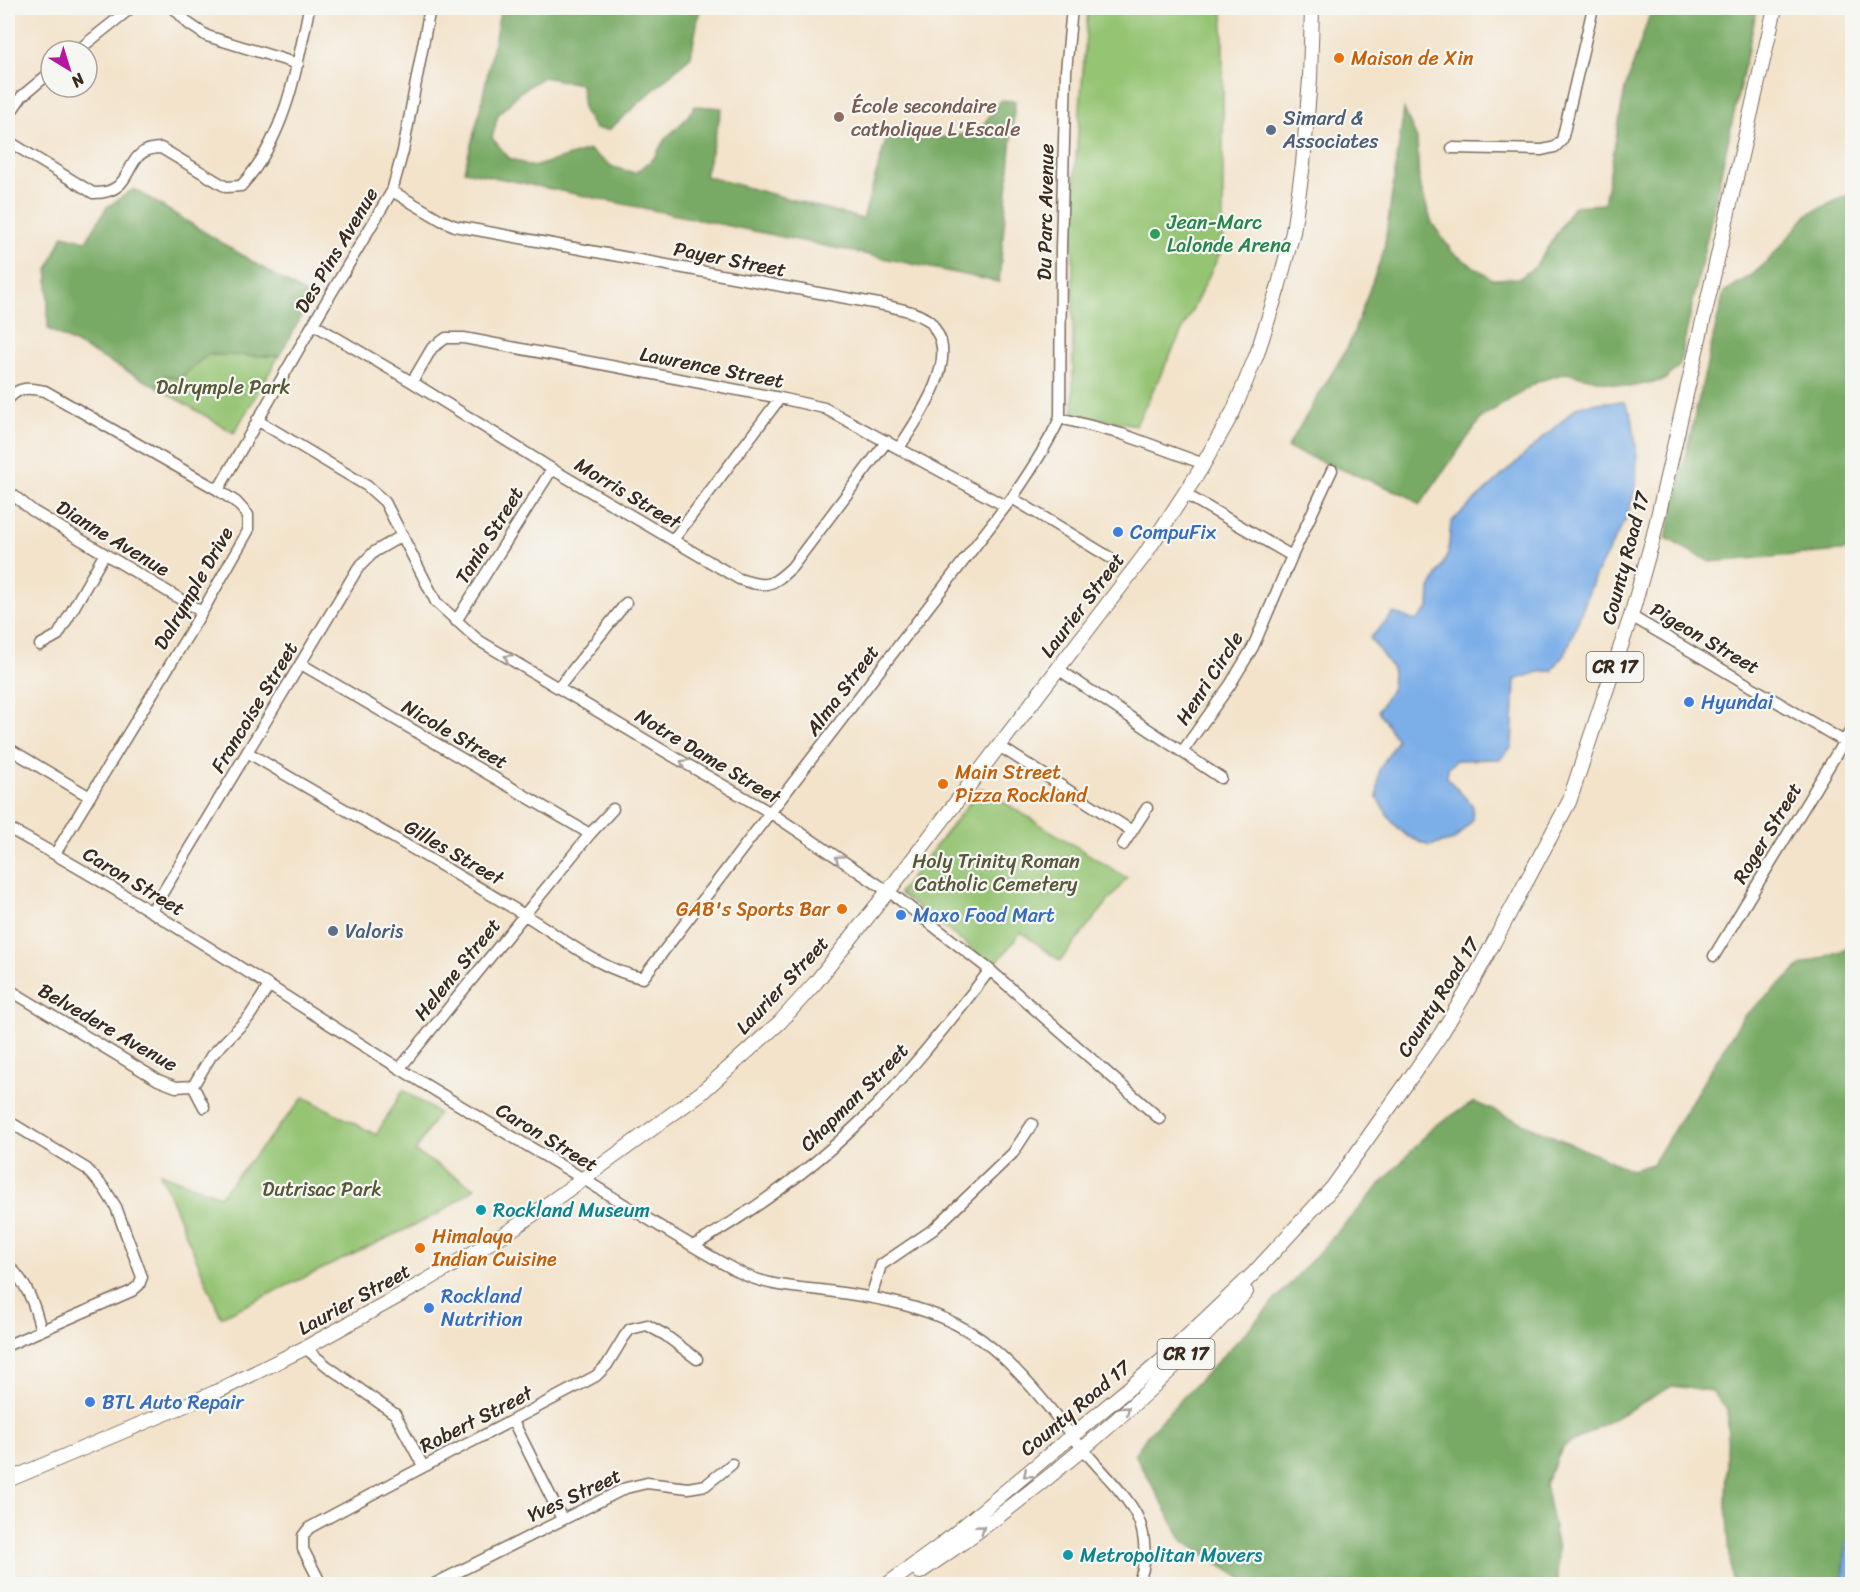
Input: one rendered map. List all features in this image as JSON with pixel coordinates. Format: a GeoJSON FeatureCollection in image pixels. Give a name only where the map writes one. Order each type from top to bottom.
{"type":"FeatureCollection","features":[{"type":"Feature","properties":{"kind":"main road","name":"Laurier Street"},"geometry":{"type":"LineString","coordinates":[[8,1480],[214,1394],[305,1348],[424,1282],[511,1230],[701,1093],[780,1022],[816,982],[1144,556],[1204,464],[1233,412],[1248,377],[1274,301],[1296,216],[1310,79],[1312,8]]}},
{"type":"Feature","properties":{"kind":"main road","name":"County Road 17"},"geometry":{"type":"LineString","coordinates":[[888,1584],[940,1546],[1159,1363],[1278,1249],[1333,1187],[1441,1034],[1473,981],[1569,802],[1632,616],[1653,538],[1775,8]]}},
{"type":"Feature","properties":{"kind":"main road","name":"County Road 17"},"geometry":{"type":"LineString","coordinates":[[897,1584],[911,1578],[961,1543],[1082,1448],[1148,1392],[1222,1319],[1260,1277],[1278,1249]]}},
{"type":"Feature","properties":{"kind":"street"},"geometry":{"type":"LineString","coordinates":[[92,39],[131,8]]}},
{"type":"Feature","properties":{"kind":"street"},"geometry":{"type":"LineString","coordinates":[[174,8],[189,24],[207,36],[298,64]]}},
{"type":"Feature","properties":{"kind":"street"},"geometry":{"type":"LineString","coordinates":[[8,141],[93,193],[114,190],[122,183],[139,154],[148,148],[161,148],[226,187],[241,186],[252,175],[276,136],[298,64],[309,8]]}},
{"type":"Feature","properties":{"kind":"street","name":"Des Pins Avenue"},"geometry":{"type":"LineString","coordinates":[[218,490],[392,191],[403,151],[430,8]]}},
{"type":"Feature","properties":{"kind":"street","name":"Du Parc Avenue"},"geometry":{"type":"LineString","coordinates":[[1060,418],[1061,248],[1066,71],[1072,8]]}},
{"type":"Feature","properties":{"kind":"street"},"geometry":{"type":"LineString","coordinates":[[1452,148],[1542,150],[1555,147],[1562,140],[1593,8]]}},
{"type":"Feature","properties":{"kind":"street"},"geometry":{"type":"LineString","coordinates":[[8,116],[21,96],[39,82]]}},
{"type":"Feature","properties":{"kind":"street","name":"Payer Street"},"geometry":{"type":"LineString","coordinates":[[392,191],[455,226],[910,311],[929,321],[940,337],[942,357],[938,379],[920,416],[899,448]]}},
{"type":"Feature","properties":{"kind":"street","name":"Morris Street"},"geometry":{"type":"LineString","coordinates":[[313,324],[739,579],[759,586],[777,581],[792,567],[888,441]]}},
{"type":"Feature","properties":{"kind":"street","name":"Lawrence Street"},"geometry":{"type":"LineString","coordinates":[[412,382],[432,348],[446,339],[464,338],[824,408],[1009,502],[1109,557]]}},
{"type":"Feature","properties":{"kind":"street","name":"Dalrymple Drive"},"geometry":{"type":"LineString","coordinates":[[8,399],[15,392],[29,388],[45,391],[218,490],[236,502],[248,515],[248,531],[202,612],[55,854]]}},
{"type":"Feature","properties":{"kind":"street"},"geometry":{"type":"LineString","coordinates":[[673,540],[780,398]]}},
{"type":"Feature","properties":{"kind":"street"},"geometry":{"type":"LineString","coordinates":[[1060,418],[1122,434],[1204,464]]}},
{"type":"Feature","properties":{"kind":"street","name":"Alma Street"},"geometry":{"type":"LineString","coordinates":[[643,978],[1009,502],[1032,469],[1060,418]]}},
{"type":"Feature","properties":{"kind":"street","name":"Notre Dame Street"},"geometry":{"type":"LineString","coordinates":[[257,420],[367,486],[385,502],[436,602],[478,640],[771,813],[887,891],[990,970],[1160,1119]]}},
{"type":"Feature","properties":{"kind":"street","name":"Tania Street"},"geometry":{"type":"LineString","coordinates":[[456,621],[552,469]]}},
{"type":"Feature","properties":{"kind":"street","name":"Henri Circle"},"geometry":{"type":"LineString","coordinates":[[1182,752],[1230,685],[1253,648],[1332,470]]}},
{"type":"Feature","properties":{"kind":"street"},"geometry":{"type":"LineString","coordinates":[[1185,494],[1292,556]]}},
{"type":"Feature","properties":{"kind":"street","name":"Dianne Avenue"},"geometry":{"type":"LineString","coordinates":[[9,496],[202,612]]}},
{"type":"Feature","properties":{"kind":"street","name":"Francoise Street"},"geometry":{"type":"LineString","coordinates":[[151,912],[358,568],[374,552],[403,535]]}},
{"type":"Feature","properties":{"kind":"street"},"geometry":{"type":"LineString","coordinates":[[40,645],[58,635],[104,555]]}},
{"type":"Feature","properties":{"kind":"street"},"geometry":{"type":"LineString","coordinates":[[559,687],[626,603]]}},
{"type":"Feature","properties":{"kind":"street","name":"Pigeon Street"},"geometry":{"type":"LineString","coordinates":[[1632,616],[1848,744]]}},
{"type":"Feature","properties":{"kind":"street","name":"Nicole Street"},"geometry":{"type":"LineString","coordinates":[[301,664],[590,834]]}},
{"type":"Feature","properties":{"kind":"street","name":"Henri Circle"},"geometry":{"type":"LineString","coordinates":[[1058,669],[1221,778]]}},
{"type":"Feature","properties":{"kind":"street","name":"Roger Street"},"geometry":{"type":"LineString","coordinates":[[1714,956],[1848,744],[1852,728]]}},
{"type":"Feature","properties":{"kind":"street"},"geometry":{"type":"LineString","coordinates":[[999,746],[1132,831]]}},
{"type":"Feature","properties":{"kind":"street"},"geometry":{"type":"LineString","coordinates":[[8,748],[90,797]]}},
{"type":"Feature","properties":{"kind":"street","name":"Gilles Street"},"geometry":{"type":"LineString","coordinates":[[247,752],[524,915],[611,969],[643,978]]}},
{"type":"Feature","properties":{"kind":"street"},"geometry":{"type":"LineString","coordinates":[[1123,845],[1147,808]]}},
{"type":"Feature","properties":{"kind":"street","name":"Helene Street"},"geometry":{"type":"LineString","coordinates":[[400,1068],[590,834],[613,809]]}},
{"type":"Feature","properties":{"kind":"street","name":"Caron Street"},"geometry":{"type":"LineString","coordinates":[[8,828],[151,912],[484,1121],[741,1273],[755,1279],[782,1285],[871,1297],[921,1309],[980,1339],[1022,1375],[1137,1516],[1144,1544],[1142,1577],[1137,1584]]}},
{"type":"Feature","properties":{"kind":"street","name":"Chapman Street"},"geometry":{"type":"LineString","coordinates":[[693,1246],[722,1229],[809,1167],[861,1121],[922,1055],[990,970]]}},
{"type":"Feature","properties":{"kind":"street","name":"Belvedere Avenue"},"geometry":{"type":"LineString","coordinates":[[193,1086],[211,1056],[249,1017],[269,986]]}},
{"type":"Feature","properties":{"kind":"street","name":"Belvedere Avenue"},"geometry":{"type":"LineString","coordinates":[[8,989],[158,1080],[176,1087],[193,1086]]}},
{"type":"Feature","properties":{"kind":"street","name":"Belvedere Avenue"},"geometry":{"type":"LineString","coordinates":[[193,1086],[204,1107]]}},
{"type":"Feature","properties":{"kind":"street"},"geometry":{"type":"LineString","coordinates":[[8,1121],[87,1168],[116,1207],[142,1277],[139,1285],[132,1291],[8,1345]]}},
{"type":"Feature","properties":{"kind":"street"},"geometry":{"type":"LineString","coordinates":[[871,1297],[881,1264],[934,1229],[1014,1153],[1032,1124]]}},
{"type":"Feature","properties":{"kind":"street"},"geometry":{"type":"LineString","coordinates":[[8,1265],[28,1289],[37,1311],[41,1331]]}},
{"type":"Feature","properties":{"kind":"street","name":"Robert Street"},"geometry":{"type":"LineString","coordinates":[[321,1584],[303,1549],[303,1536],[309,1528],[596,1376],[607,1365],[630,1329],[647,1325],[665,1335],[696,1359]]}},
{"type":"Feature","properties":{"kind":"street"},"geometry":{"type":"LineString","coordinates":[[305,1348],[395,1414],[423,1466]]}},
{"type":"Feature","properties":{"kind":"street"},"geometry":{"type":"LineString","coordinates":[[513,1421],[562,1519]]}},
{"type":"Feature","properties":{"kind":"street","name":"Yves Street"},"geometry":{"type":"LineString","coordinates":[[434,1584],[626,1488],[647,1484],[688,1488],[706,1485],[732,1464]]}},
{"type":"Feature","properties":{"kind":"green space"},"geometry":{"type":"Polygon","coordinates":[[[501,8],[700,8],[691,56],[609,130],[595,129],[583,110],[581,84],[543,77],[519,93],[498,115],[492,138],[509,158],[533,167],[589,150],[613,167],[635,173],[654,158],[665,139],[685,120],[695,106],[722,108],[705,176],[863,219],[888,133],[938,138],[978,132],[1001,100],[1015,101],[999,282],[464,171],[480,111],[501,8]]]}},
{"type":"Feature","properties":{"kind":"green space"},"geometry":{"type":"Polygon","coordinates":[[[1088,8],[1223,8],[1223,247],[1136,425],[1073,414],[1073,195],[1088,8]]]}},
{"type":"Feature","properties":{"kind":"green space"},"geometry":{"type":"Polygon","coordinates":[[[1652,8],[1757,8],[1679,366],[1664,380],[1629,387],[1566,373],[1539,381],[1482,417],[1420,505],[1406,495],[1287,448],[1349,345],[1384,250],[1404,109],[1417,139],[1419,183],[1432,223],[1452,252],[1492,279],[1520,278],[1536,266],[1574,206],[1604,204],[1625,89],[1652,8]]]}},
{"type":"Feature","properties":{"kind":"green space"},"geometry":{"type":"Polygon","coordinates":[[[134,189],[312,298],[279,356],[207,355],[179,379],[165,375],[157,387],[48,329],[48,270],[63,235],[86,241],[107,207],[134,189]]]}},
{"type":"Feature","properties":{"kind":"green space"},"geometry":{"type":"Polygon","coordinates":[[[1852,193],[1852,550],[1710,562],[1666,538],[1724,292],[1752,275],[1768,261],[1808,214],[1852,193]]]}},
{"type":"Feature","properties":{"kind":"green space","name":"Dalrymple Park"},"geometry":{"type":"Polygon","coordinates":[[[207,355],[279,356],[234,433],[157,387],[165,375],[179,379],[207,355]]]}},
{"type":"Feature","properties":{"kind":"green space","name":"Holy Trinity Roman Catholic Cemetery"},"geometry":{"type":"Polygon","coordinates":[[[981,788],[1127,878],[1060,961],[1021,932],[994,966],[899,893],[981,788]]]}},
{"type":"Feature","properties":{"kind":"green space"},"geometry":{"type":"Polygon","coordinates":[[[1852,947],[1852,1535],[1846,1548],[1843,1584],[1732,1584],[1726,1504],[1728,1411],[1712,1391],[1672,1386],[1563,1447],[1545,1484],[1558,1549],[1557,1584],[1250,1584],[1183,1541],[1135,1454],[1148,1434],[1245,1333],[1434,1126],[1474,1102],[1631,1170],[1653,1164],[1743,1017],[1802,965],[1852,947]]]}},
{"type":"Feature","properties":{"kind":"green space","name":"Dutrisac Park"},"geometry":{"type":"Polygon","coordinates":[[[403,1090],[438,1113],[415,1152],[475,1188],[440,1213],[221,1317],[160,1173],[220,1196],[304,1097],[376,1135],[403,1090]]]}},
{"type":"Feature","properties":{"kind":"water"},"geometry":{"type":"Polygon","coordinates":[[[1624,402],[1632,416],[1637,458],[1636,486],[1627,517],[1595,576],[1567,650],[1552,671],[1539,672],[1515,680],[1512,747],[1500,759],[1456,760],[1448,768],[1447,778],[1473,806],[1472,821],[1454,840],[1429,846],[1407,836],[1393,823],[1377,798],[1379,770],[1397,740],[1378,711],[1392,688],[1392,668],[1370,638],[1394,613],[1416,621],[1429,608],[1430,589],[1448,554],[1451,522],[1578,406],[1624,402]]]}},
{"type":"Feature","properties":{"kind":"water"},"geometry":{"type":"Polygon","coordinates":[[[1852,1532],[1852,1584],[1843,1584],[1846,1543],[1852,1532]]]}},
{"type":"Feature","properties":{"kind":"place","name":"Maison de Xin"},"geometry":{"type":"Point","coordinates":[1339,58]}},
{"type":"Feature","properties":{"kind":"place","name":"École secondaire catholique L'Escale"},"geometry":{"type":"Point","coordinates":[839,117]}},
{"type":"Feature","properties":{"kind":"place","name":"Simard & Associates"},"geometry":{"type":"Point","coordinates":[1271,130]}},
{"type":"Feature","properties":{"kind":"place","name":"Jean-Marc Lalonde Arena"},"geometry":{"type":"Point","coordinates":[1155,234]}},
{"type":"Feature","properties":{"kind":"place","name":"CompuFix"},"geometry":{"type":"Point","coordinates":[1118,532]}},
{"type":"Feature","properties":{"kind":"place","name":"Hyundai"},"geometry":{"type":"Point","coordinates":[1689,702]}},
{"type":"Feature","properties":{"kind":"place","name":"Main Street Pizza Rockland"},"geometry":{"type":"Point","coordinates":[943,784]}},
{"type":"Feature","properties":{"kind":"place","name":"GAB's Sports Bar"},"geometry":{"type":"Point","coordinates":[842,909]}},
{"type":"Feature","properties":{"kind":"place","name":"Maxo Food Mart"},"geometry":{"type":"Point","coordinates":[901,915]}},
{"type":"Feature","properties":{"kind":"place","name":"Valoris"},"geometry":{"type":"Point","coordinates":[333,931]}},
{"type":"Feature","properties":{"kind":"place","name":"Rockland Museum"},"geometry":{"type":"Point","coordinates":[481,1210]}},
{"type":"Feature","properties":{"kind":"place","name":"Himalaya Indian Cuisine"},"geometry":{"type":"Point","coordinates":[420,1248]}},
{"type":"Feature","properties":{"kind":"place","name":"Rockland Nutrition"},"geometry":{"type":"Point","coordinates":[429,1308]}},
{"type":"Feature","properties":{"kind":"place","name":"BTL Auto Repair"},"geometry":{"type":"Point","coordinates":[90,1402]}},
{"type":"Feature","properties":{"kind":"place","name":"Metropolitan Movers"},"geometry":{"type":"Point","coordinates":[1068,1555]}}]}
